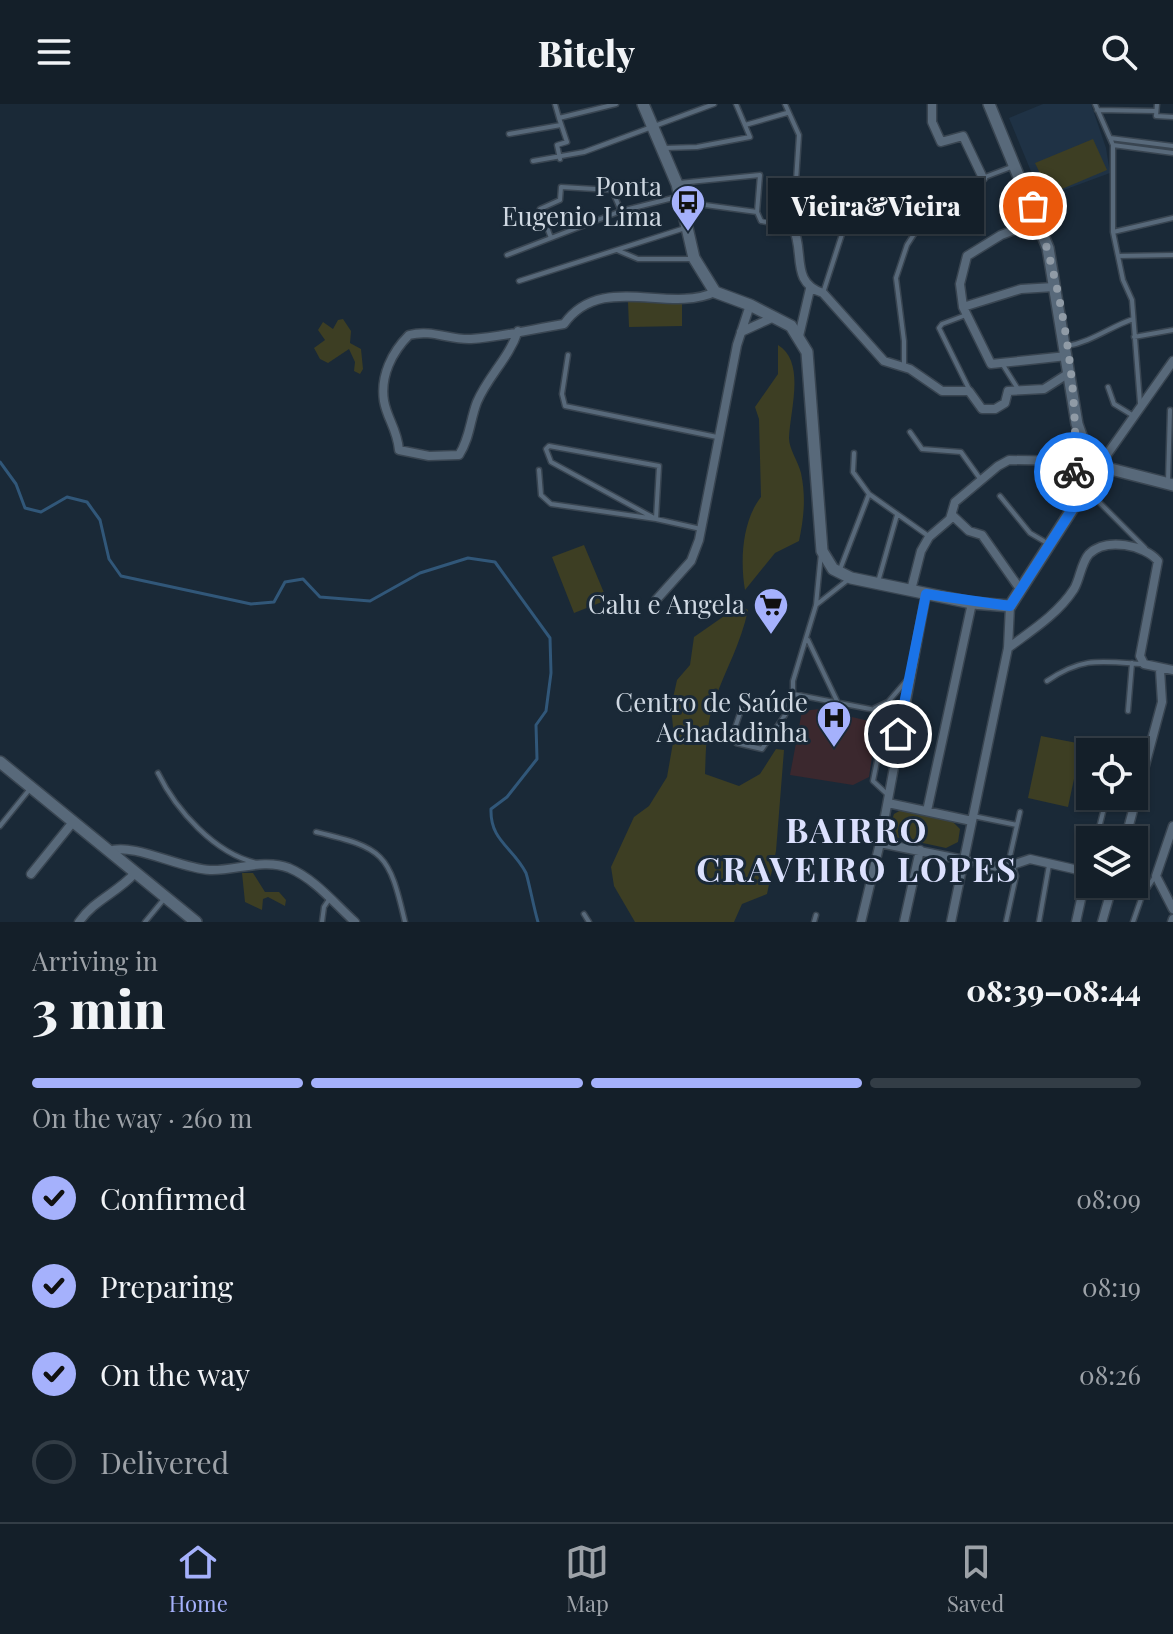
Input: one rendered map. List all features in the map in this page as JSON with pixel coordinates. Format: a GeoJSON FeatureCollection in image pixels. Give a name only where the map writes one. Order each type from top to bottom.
{"type":"FeatureCollection","features":[{"type":"Feature","properties":{"kind":"street"},"geometry":{"type":"LineString","coordinates":[[643,104],[679,194],[694,258],[715,292],[774,317],[799,336],[807,352],[822,551],[827,562],[851,578],[972,603],[1010,606]]}},
{"type":"Feature","properties":{"kind":"street"},"geometry":{"type":"LineString","coordinates":[[932,104],[932,122],[941,142],[963,136],[983,178]]}},
{"type":"Feature","properties":{"kind":"street"},"geometry":{"type":"LineString","coordinates":[[951,922],[1008,648],[1010,606],[1087,490],[1091,465],[1077,424],[1048,248],[989,104]]}},
{"type":"Feature","properties":{"kind":"street"},"geometry":{"type":"LineString","coordinates":[[1039,221],[1001,235],[967,256],[960,284],[965,311],[991,364],[1003,365],[1066,351]]}},
{"type":"Feature","properties":{"kind":"street"},"geometry":{"type":"LineString","coordinates":[[793,227],[801,277],[810,289],[823,293],[884,361],[904,367],[942,391],[969,391],[982,409],[995,409],[1005,403],[1008,391],[1044,389],[1069,373]]}},
{"type":"Feature","properties":{"kind":"street"},"geometry":{"type":"LineString","coordinates":[[965,311],[1021,289],[1054,287]]}},
{"type":"Feature","properties":{"kind":"street"},"geometry":{"type":"LineString","coordinates":[[799,336],[810,289]]}},
{"type":"Feature","properties":{"kind":"street"},"geometry":{"type":"LineString","coordinates":[[518,331],[513,348],[481,395],[468,441],[459,455],[429,456],[399,450],[397,430],[384,402],[384,385],[390,359],[409,335],[420,332],[466,340],[518,331],[564,324],[575,308],[594,301],[634,295],[698,300],[715,292]]}},
{"type":"Feature","properties":{"kind":"street"},"geometry":{"type":"LineString","coordinates":[[656,600],[691,561],[701,529],[741,332],[750,305]]}},
{"type":"Feature","properties":{"kind":"street"},"geometry":{"type":"LineString","coordinates":[[741,332],[774,317]]}},
{"type":"Feature","properties":{"kind":"street"},"geometry":{"type":"LineString","coordinates":[[1074,474],[1106,456],[1140,403],[1156,388],[1173,361]]}},
{"type":"Feature","properties":{"kind":"street"},"geometry":{"type":"LineString","coordinates":[[911,590],[921,551],[929,537],[952,515],[955,502],[1009,460],[1091,465],[1170,484]]}},
{"type":"Feature","properties":{"kind":"street"},"geometry":{"type":"LineString","coordinates":[[1074,474],[1083,483],[1091,465]]}},
{"type":"Feature","properties":{"kind":"street"},"geometry":{"type":"LineString","coordinates":[[1073,508],[1074,474]]}},
{"type":"Feature","properties":{"kind":"street"},"geometry":{"type":"LineString","coordinates":[[952,515],[969,531],[982,535],[1020,589]]}},
{"type":"Feature","properties":{"kind":"street"},"geometry":{"type":"LineString","coordinates":[[1008,648],[1046,620],[1074,589],[1088,555],[1100,548],[1146,548],[1158,561],[1158,567],[1140,656],[1144,664],[1160,670],[1173,670]]}},
{"type":"Feature","properties":{"kind":"street"},"geometry":{"type":"LineString","coordinates":[[861,922],[880,843],[926,594]]}},
{"type":"Feature","properties":{"kind":"street"},"geometry":{"type":"LineString","coordinates":[[927,811],[972,603]]}},
{"type":"Feature","properties":{"kind":"street"},"geometry":{"type":"LineString","coordinates":[[1129,826],[1162,702],[1160,670]]}},
{"type":"Feature","properties":{"kind":"street"},"geometry":{"type":"LineString","coordinates":[[0,762],[196,922]]}},
{"type":"Feature","properties":{"kind":"street"},"geometry":{"type":"LineString","coordinates":[[887,799],[927,811],[973,818]]}},
{"type":"Feature","properties":{"kind":"street"},"geometry":{"type":"LineString","coordinates":[[31,874],[73,822]]}},
{"type":"Feature","properties":{"kind":"street"},"geometry":{"type":"LineString","coordinates":[[1173,826],[1156,876],[1173,909]]}},
{"type":"Feature","properties":{"kind":"street"},"geometry":{"type":"LineString","coordinates":[[880,843],[1003,868],[1030,859],[1050,865],[1076,867]]}},
{"type":"Feature","properties":{"kind":"street"},"geometry":{"type":"LineString","coordinates":[[109,851],[125,848],[211,871],[263,864],[297,872],[353,921]]}},
{"type":"Feature","properties":{"kind":"street"},"geometry":{"type":"LineString","coordinates":[[904,922],[920,850]]}},
{"type":"Feature","properties":{"kind":"street"},"geometry":{"type":"LineString","coordinates":[[79,922],[95,902],[122,888],[135,873]]}},
{"type":"Feature","properties":{"kind":"street"},"geometry":{"type":"LineString","coordinates":[[1076,922],[1082,898]]}},
{"type":"Feature","properties":{"kind":"street"},"geometry":{"type":"LineString","coordinates":[[1102,922],[1109,898]]}},
{"type":"Feature","properties":{"kind":"lane"},"geometry":{"type":"LineString","coordinates":[[555,104],[567,142],[557,145],[560,159]]}},
{"type":"Feature","properties":{"kind":"lane"},"geometry":{"type":"LineString","coordinates":[[559,118],[616,104]]}},
{"type":"Feature","properties":{"kind":"lane"},"geometry":{"type":"LineString","coordinates":[[533,161],[560,159],[714,104]]}},
{"type":"Feature","properties":{"kind":"lane"},"geometry":{"type":"LineString","coordinates":[[663,148],[733,143],[750,137],[736,104]]}},
{"type":"Feature","properties":{"kind":"lane"},"geometry":{"type":"LineString","coordinates":[[507,255],[621,211],[679,194],[702,178],[760,175],[757,212],[761,221],[793,227],[800,149],[799,135],[785,104]]}},
{"type":"Feature","properties":{"kind":"lane"},"geometry":{"type":"LineString","coordinates":[[1157,104],[1156,116],[1173,117]]}},
{"type":"Feature","properties":{"kind":"lane"},"geometry":{"type":"LineString","coordinates":[[1140,403],[1132,300],[1123,280],[1113,232],[1113,145],[1096,107],[1156,111]]}},
{"type":"Feature","properties":{"kind":"lane"},"geometry":{"type":"LineString","coordinates":[[745,125],[787,113]]}},
{"type":"Feature","properties":{"kind":"lane"},"geometry":{"type":"LineString","coordinates":[[509,134],[561,125]]}},
{"type":"Feature","properties":{"kind":"lane"},"geometry":{"type":"LineString","coordinates":[[1110,138],[1173,146]]}},
{"type":"Feature","properties":{"kind":"lane"},"geometry":{"type":"LineString","coordinates":[[1113,145],[1173,153]]}},
{"type":"Feature","properties":{"kind":"lane"},"geometry":{"type":"LineString","coordinates":[[983,178],[1016,165]]}},
{"type":"Feature","properties":{"kind":"lane"},"geometry":{"type":"LineString","coordinates":[[551,238],[540,209],[560,200],[561,187],[612,190],[621,211]]}},
{"type":"Feature","properties":{"kind":"lane"},"geometry":{"type":"LineString","coordinates":[[823,293],[853,200],[853,195],[839,187]]}},
{"type":"Feature","properties":{"kind":"lane"},"geometry":{"type":"LineString","coordinates":[[679,194],[757,212]]}},
{"type":"Feature","properties":{"kind":"lane"},"geometry":{"type":"LineString","coordinates":[[904,367],[896,278],[907,245],[918,228],[918,204]]}},
{"type":"Feature","properties":{"kind":"lane"},"geometry":{"type":"LineString","coordinates":[[1113,232],[1173,218]]}},
{"type":"Feature","properties":{"kind":"lane"},"geometry":{"type":"LineString","coordinates":[[519,281],[687,227]]}},
{"type":"Feature","properties":{"kind":"lane"},"geometry":{"type":"LineString","coordinates":[[618,250],[638,259],[694,258]]}},
{"type":"Feature","properties":{"kind":"lane"},"geometry":{"type":"LineString","coordinates":[[1118,256],[1173,255]]}},
{"type":"Feature","properties":{"kind":"lane"},"geometry":{"type":"LineString","coordinates":[[965,311],[939,328],[966,377],[969,391]]}},
{"type":"Feature","properties":{"kind":"lane"},"geometry":{"type":"LineString","coordinates":[[1066,351],[1087,342],[1098,331],[1133,319]]}},
{"type":"Feature","properties":{"kind":"lane"},"geometry":{"type":"LineString","coordinates":[[1134,337],[1173,330]]}},
{"type":"Feature","properties":{"kind":"lane"},"geometry":{"type":"LineString","coordinates":[[568,355],[562,394],[565,406],[719,437]]}},
{"type":"Feature","properties":{"kind":"lane"},"geometry":{"type":"LineString","coordinates":[[1003,365],[1018,389]]}},
{"type":"Feature","properties":{"kind":"lane"},"geometry":{"type":"LineString","coordinates":[[1108,387],[1114,404],[1132,415]]}},
{"type":"Feature","properties":{"kind":"lane"},"geometry":{"type":"LineString","coordinates":[[1170,410],[1170,484]]}},
{"type":"Feature","properties":{"kind":"lane"},"geometry":{"type":"LineString","coordinates":[[910,432],[922,449],[961,452],[981,480]]}},
{"type":"Feature","properties":{"kind":"lane"},"geometry":{"type":"LineString","coordinates":[[549,446],[659,466],[656,519],[551,462],[546,449],[549,446]]}},
{"type":"Feature","properties":{"kind":"lane"},"geometry":{"type":"LineString","coordinates":[[854,453],[853,472],[869,494],[929,537]]}},
{"type":"Feature","properties":{"kind":"lane"},"geometry":{"type":"LineString","coordinates":[[539,470],[541,495],[551,504],[656,519],[701,529]]}},
{"type":"Feature","properties":{"kind":"lane"},"geometry":{"type":"LineString","coordinates":[[1087,490],[1146,548]]}},
{"type":"Feature","properties":{"kind":"lane"},"geometry":{"type":"LineString","coordinates":[[839,572],[849,555],[869,494]]}},
{"type":"Feature","properties":{"kind":"lane"},"geometry":{"type":"LineString","coordinates":[[1000,496],[1030,533],[1049,544]]}},
{"type":"Feature","properties":{"kind":"lane"},"geometry":{"type":"LineString","coordinates":[[878,583],[897,515]]}},
{"type":"Feature","properties":{"kind":"lane"},"geometry":{"type":"LineString","coordinates":[[745,698],[735,728],[736,743],[762,749],[785,715],[793,694],[793,681],[816,605],[822,551]]}},
{"type":"Feature","properties":{"kind":"lane"},"geometry":{"type":"LineString","coordinates":[[816,605],[851,578]]}},
{"type":"Feature","properties":{"kind":"lane"},"geometry":{"type":"LineString","coordinates":[[808,638],[838,703]]}},
{"type":"Feature","properties":{"kind":"lane"},"geometry":{"type":"LineString","coordinates":[[1047,681],[1079,663],[1144,664]]}},
{"type":"Feature","properties":{"kind":"lane"},"geometry":{"type":"LineString","coordinates":[[1128,711],[1132,663]]}},
{"type":"Feature","properties":{"kind":"lane"},"geometry":{"type":"LineString","coordinates":[[873,709],[888,702],[909,678]]}},
{"type":"Feature","properties":{"kind":"lane"},"geometry":{"type":"LineString","coordinates":[[793,694],[902,715]]}},
{"type":"Feature","properties":{"kind":"lane"},"geometry":{"type":"LineString","coordinates":[[885,712],[887,722],[873,781],[887,799]]}},
{"type":"Feature","properties":{"kind":"lane"},"geometry":{"type":"LineString","coordinates":[[882,736],[898,734]]}},
{"type":"Feature","properties":{"kind":"lane"},"geometry":{"type":"LineString","coordinates":[[158,773],[169,795],[225,850],[242,859],[263,864]]}},
{"type":"Feature","properties":{"kind":"lane"},"geometry":{"type":"LineString","coordinates":[[0,826],[30,788]]}},
{"type":"Feature","properties":{"kind":"lane"},"geometry":{"type":"LineString","coordinates":[[1006,922],[1016,876],[1015,862],[1010,856],[1020,812]]}},
{"type":"Feature","properties":{"kind":"lane"},"geometry":{"type":"LineString","coordinates":[[973,818],[1017,825]]}},
{"type":"Feature","properties":{"kind":"lane"},"geometry":{"type":"LineString","coordinates":[[316,832],[366,844],[376,853],[395,879],[405,922]]}},
{"type":"Feature","properties":{"kind":"lane"},"geometry":{"type":"LineString","coordinates":[[1039,922],[1050,865]]}},
{"type":"Feature","properties":{"kind":"lane"},"geometry":{"type":"LineString","coordinates":[[1133,922],[1142,896],[1156,876]]}},
{"type":"Feature","properties":{"kind":"lane"},"geometry":{"type":"LineString","coordinates":[[145,922],[165,897]]}},
{"type":"Feature","properties":{"kind":"lane"},"geometry":{"type":"LineString","coordinates":[[322,922],[324,907],[330,898]]}},
{"type":"Feature","properties":{"kind":"lane"},"geometry":{"type":"LineString","coordinates":[[584,914],[589,922]]}},
{"type":"Feature","properties":{"kind":"lane"},"geometry":{"type":"LineString","coordinates":[[814,922],[816,915]]}},
{"type":"Feature","properties":{"kind":"shaded area"},"geometry":{"type":"Polygon","coordinates":[[[1043,104],[1091,104],[1106,148],[1110,173],[1042,198],[1009,118],[1043,104]]]}},
{"type":"Feature","properties":{"kind":"shaded area","name":"Centro de Saúde Achadadinha"},"geometry":{"type":"Polygon","coordinates":[[[819,709],[877,723],[869,777],[853,785],[790,775],[802,711],[819,709]]]}},
{"type":"Feature","properties":{"kind":"green space"},"geometry":{"type":"Polygon","coordinates":[[[1093,139],[1107,170],[1050,194],[1035,163],[1093,139]]]}},
{"type":"Feature","properties":{"kind":"green space"},"geometry":{"type":"Polygon","coordinates":[[[682,301],[682,326],[629,327],[628,302],[682,301]]]}},
{"type":"Feature","properties":{"kind":"green space"},"geometry":{"type":"Polygon","coordinates":[[[343,319],[351,331],[350,343],[361,349],[363,369],[360,374],[354,371],[355,362],[349,349],[328,363],[320,359],[314,348],[325,340],[318,330],[323,322],[333,329],[338,320],[343,319]]]}},
{"type":"Feature","properties":{"kind":"green space"},"geometry":{"type":"Polygon","coordinates":[[[778,345],[787,353],[794,375],[789,438],[803,482],[802,524],[799,541],[775,553],[745,590],[746,529],[761,497],[759,419],[755,407],[778,374],[778,345]]]}},
{"type":"Feature","properties":{"kind":"green space"},"geometry":{"type":"Polygon","coordinates":[[[584,545],[607,600],[574,613],[552,557],[584,545]]]}},
{"type":"Feature","properties":{"kind":"green space"},"geometry":{"type":"Polygon","coordinates":[[[740,605],[748,610],[712,708],[705,774],[739,786],[760,774],[776,749],[784,750],[776,851],[767,894],[742,904],[734,922],[635,922],[614,886],[611,867],[634,817],[649,806],[667,777],[674,737],[671,707],[677,680],[690,665],[694,637],[740,605]]]}},
{"type":"Feature","properties":{"kind":"green space"},"geometry":{"type":"Polygon","coordinates":[[[1041,736],[1076,743],[1076,770],[1068,807],[1028,798],[1041,736]]]}},
{"type":"Feature","properties":{"kind":"green space"},"geometry":{"type":"Polygon","coordinates":[[[901,810],[951,820],[960,829],[958,842],[946,848],[895,837],[891,823],[894,814],[901,810]]]}},
{"type":"Feature","properties":{"kind":"green space"},"geometry":{"type":"Polygon","coordinates":[[[242,873],[253,873],[265,892],[279,892],[286,900],[285,906],[268,897],[263,899],[262,910],[245,902],[242,873]]]}},
{"type":"Feature","properties":{"kind":"waterway"},"geometry":{"type":"LineString","coordinates":[[0,462],[16,484],[25,508],[41,512],[67,497],[87,502],[100,520],[109,559],[121,576],[251,604],[274,602],[285,582],[303,579],[320,597],[370,601],[420,573],[468,558],[495,562],[550,638],[551,673],[546,711],[536,725],[537,759],[507,797],[491,809],[494,829],[526,873],[538,922]]}},
{"type":"Feature","properties":{"kind":"way so far"},"geometry":{"type":"LineString","coordinates":[[1033,206],[1048,248],[1077,424],[1074,472]]}},
{"type":"Feature","properties":{"kind":"place","name":"Vieira&Vieira"},"geometry":{"type":"Point","coordinates":[1033,206]}},
{"type":"Feature","properties":{"kind":"place","name":"Ponta Eugenio Lima"},"geometry":{"type":"Point","coordinates":[688,233]}},
{"type":"Feature","properties":{"kind":"place","name":"Calu e Angela"},"geometry":{"type":"Point","coordinates":[771,636]}},
{"type":"Feature","properties":{"kind":"place","name":"Centro de Saúde Achadadinha"},"geometry":{"type":"Point","coordinates":[834,749]}},
{"type":"Feature","properties":{"kind":"district","name":"BAIRRO CRAVEIRO LOPES"},"geometry":{"type":"Point","coordinates":[857,850]}},
{"type":"Feature","properties":{"kind":"route"},"geometry":{"type":"LineString","coordinates":[[898,734],[926,594],[996,607],[1010,606],[1073,508],[1074,472]]}}]}
